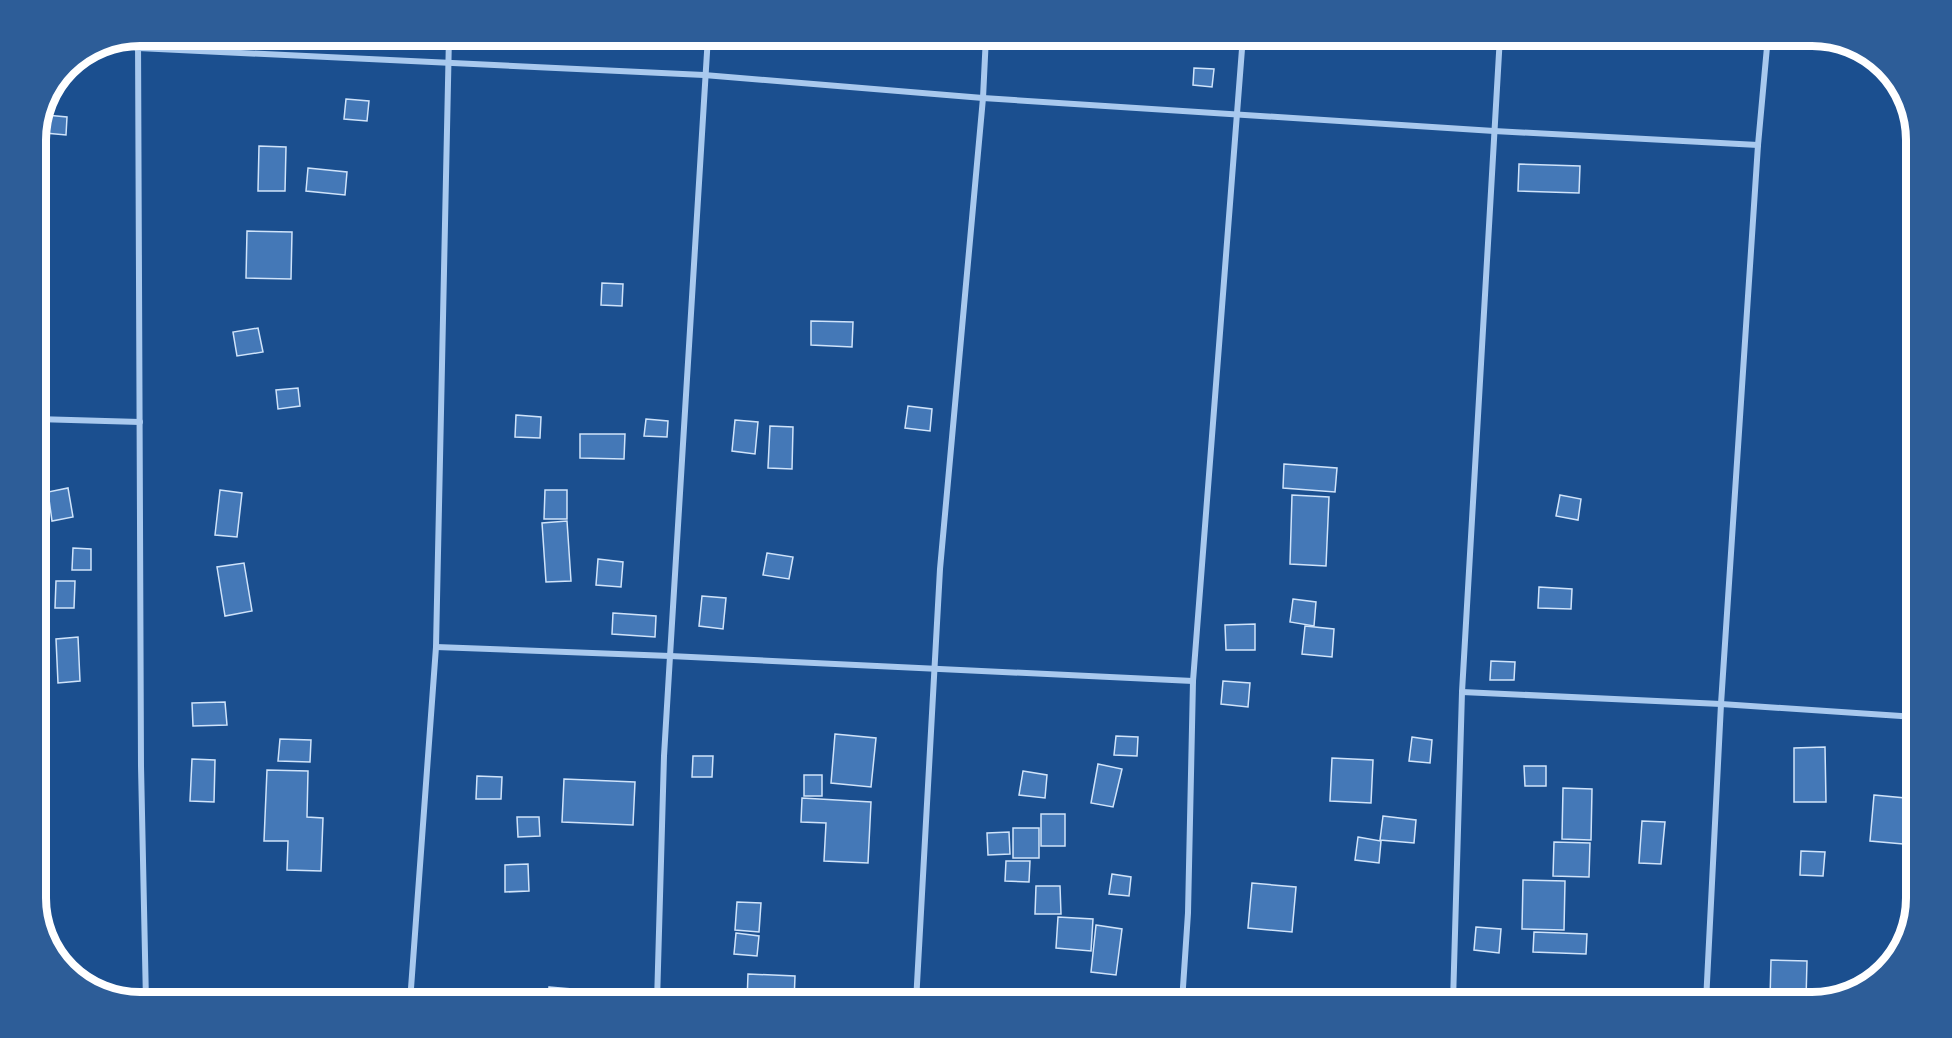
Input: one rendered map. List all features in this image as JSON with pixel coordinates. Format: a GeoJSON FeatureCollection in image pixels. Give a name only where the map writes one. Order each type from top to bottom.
{"type":"FeatureCollection","features":[{"type":"Feature","properties":{"kind":"street"},"geometry":{"type":"LineString","coordinates":[[411,992],[436,647],[449,46]]}},
{"type":"Feature","properties":{"kind":"street"},"geometry":{"type":"LineString","coordinates":[[657,992],[664,756],[707,46]]}},
{"type":"Feature","properties":{"kind":"street"},"geometry":{"type":"LineString","coordinates":[[917,992],[940,569],[983,98],[986,46]]}},
{"type":"Feature","properties":{"kind":"street"},"geometry":{"type":"LineString","coordinates":[[1183,992],[1188,913],[1193,681],[1242,46]]}},
{"type":"Feature","properties":{"kind":"street"},"geometry":{"type":"LineString","coordinates":[[1454,992],[1462,692],[1499,46]]}},
{"type":"Feature","properties":{"kind":"street"},"geometry":{"type":"LineString","coordinates":[[1707,992],[1721,704],[1758,145],[1767,46]]}},
{"type":"Feature","properties":{"kind":"street"},"geometry":{"type":"LineString","coordinates":[[134,47],[704,75],[983,98],[1494,131],[1758,145]]}},
{"type":"Feature","properties":{"kind":"street"},"geometry":{"type":"LineString","coordinates":[[138,48],[141,766],[146,992]]}},
{"type":"Feature","properties":{"kind":"street"},"geometry":{"type":"LineString","coordinates":[[47,419],[140,422]]}},
{"type":"Feature","properties":{"kind":"street"},"geometry":{"type":"LineString","coordinates":[[436,647],[1193,681]]}},
{"type":"Feature","properties":{"kind":"street"},"geometry":{"type":"LineString","coordinates":[[1462,692],[1721,704],[1906,716]]}},
{"type":"Feature","properties":{"kind":"building"},"geometry":{"type":"Polygon","coordinates":[[[1194,68],[1214,69],[1212,87],[1193,85],[1194,68]]]}},
{"type":"Feature","properties":{"kind":"building"},"geometry":{"type":"Polygon","coordinates":[[[346,99],[369,101],[367,121],[344,119],[346,99]]]}},
{"type":"Feature","properties":{"kind":"building"},"geometry":{"type":"Polygon","coordinates":[[[51,115],[67,117],[66,135],[47,133],[51,115]]]}},
{"type":"Feature","properties":{"kind":"building"},"geometry":{"type":"Polygon","coordinates":[[[259,146],[286,147],[285,191],[258,191],[259,146]]]}},
{"type":"Feature","properties":{"kind":"building"},"geometry":{"type":"Polygon","coordinates":[[[1519,164],[1580,166],[1579,193],[1518,191],[1519,164]]]}},
{"type":"Feature","properties":{"kind":"building"},"geometry":{"type":"Polygon","coordinates":[[[308,168],[347,172],[345,195],[306,191],[308,168]]]}},
{"type":"Feature","properties":{"kind":"building"},"geometry":{"type":"Polygon","coordinates":[[[247,231],[292,232],[291,279],[246,278],[247,231]]]}},
{"type":"Feature","properties":{"kind":"building"},"geometry":{"type":"Polygon","coordinates":[[[602,283],[623,284],[622,306],[601,305],[602,283]]]}},
{"type":"Feature","properties":{"kind":"building"},"geometry":{"type":"Polygon","coordinates":[[[811,321],[853,322],[852,347],[811,345],[811,321]]]}},
{"type":"Feature","properties":{"kind":"building"},"geometry":{"type":"Polygon","coordinates":[[[258,328],[263,352],[237,356],[233,332],[258,328]]]}},
{"type":"Feature","properties":{"kind":"building"},"geometry":{"type":"Polygon","coordinates":[[[298,388],[300,406],[278,409],[276,390],[298,388]]]}},
{"type":"Feature","properties":{"kind":"building"},"geometry":{"type":"Polygon","coordinates":[[[908,406],[932,409],[930,431],[905,428],[908,406]]]}},
{"type":"Feature","properties":{"kind":"building"},"geometry":{"type":"Polygon","coordinates":[[[516,415],[541,417],[540,438],[515,437],[516,415]]]}},
{"type":"Feature","properties":{"kind":"building"},"geometry":{"type":"Polygon","coordinates":[[[646,419],[668,421],[667,437],[644,436],[646,419]]]}},
{"type":"Feature","properties":{"kind":"building"},"geometry":{"type":"Polygon","coordinates":[[[735,420],[758,422],[755,454],[732,451],[735,420]]]}},
{"type":"Feature","properties":{"kind":"building"},"geometry":{"type":"Polygon","coordinates":[[[770,426],[793,427],[792,469],[768,468],[770,426]]]}},
{"type":"Feature","properties":{"kind":"building"},"geometry":{"type":"Polygon","coordinates":[[[580,434],[625,434],[624,459],[580,458],[580,434]]]}},
{"type":"Feature","properties":{"kind":"building"},"geometry":{"type":"Polygon","coordinates":[[[1284,464],[1337,468],[1335,492],[1283,488],[1284,464]]]}},
{"type":"Feature","properties":{"kind":"building"},"geometry":{"type":"Polygon","coordinates":[[[68,488],[73,517],[52,521],[48,492],[68,488]]]}},
{"type":"Feature","properties":{"kind":"building"},"geometry":{"type":"Polygon","coordinates":[[[220,490],[242,493],[237,537],[215,535],[220,490]]]}},
{"type":"Feature","properties":{"kind":"building"},"geometry":{"type":"Polygon","coordinates":[[[545,490],[567,490],[567,519],[544,519],[545,490]]]}},
{"type":"Feature","properties":{"kind":"building"},"geometry":{"type":"Polygon","coordinates":[[[1292,495],[1329,497],[1326,566],[1290,564],[1292,495]]]}},
{"type":"Feature","properties":{"kind":"building"},"geometry":{"type":"Polygon","coordinates":[[[1560,495],[1581,499],[1578,520],[1556,516],[1560,495]]]}},
{"type":"Feature","properties":{"kind":"building"},"geometry":{"type":"Polygon","coordinates":[[[567,521],[571,581],[546,582],[542,523],[567,521]]]}},
{"type":"Feature","properties":{"kind":"building"},"geometry":{"type":"Polygon","coordinates":[[[73,548],[91,549],[91,570],[72,570],[73,548]]]}},
{"type":"Feature","properties":{"kind":"building"},"geometry":{"type":"Polygon","coordinates":[[[767,553],[793,557],[789,579],[763,575],[767,553]]]}},
{"type":"Feature","properties":{"kind":"building"},"geometry":{"type":"Polygon","coordinates":[[[598,559],[623,562],[621,587],[596,585],[598,559]]]}},
{"type":"Feature","properties":{"kind":"building"},"geometry":{"type":"Polygon","coordinates":[[[244,563],[252,611],[225,616],[217,567],[244,563]]]}},
{"type":"Feature","properties":{"kind":"building"},"geometry":{"type":"Polygon","coordinates":[[[56,581],[75,581],[74,608],[55,608],[56,581]]]}},
{"type":"Feature","properties":{"kind":"building"},"geometry":{"type":"Polygon","coordinates":[[[1539,587],[1572,589],[1571,609],[1538,608],[1539,587]]]}},
{"type":"Feature","properties":{"kind":"building"},"geometry":{"type":"Polygon","coordinates":[[[702,596],[726,598],[723,629],[699,626],[702,596]]]}},
{"type":"Feature","properties":{"kind":"building"},"geometry":{"type":"Polygon","coordinates":[[[1293,599],[1316,602],[1314,626],[1290,622],[1293,599]]]}},
{"type":"Feature","properties":{"kind":"building"},"geometry":{"type":"Polygon","coordinates":[[[613,613],[656,616],[655,637],[612,634],[613,613]]]}},
{"type":"Feature","properties":{"kind":"building"},"geometry":{"type":"Polygon","coordinates":[[[1255,624],[1255,650],[1226,650],[1225,625],[1255,624]]]}},
{"type":"Feature","properties":{"kind":"building"},"geometry":{"type":"Polygon","coordinates":[[[1305,626],[1334,629],[1332,657],[1302,654],[1305,626]]]}},
{"type":"Feature","properties":{"kind":"building"},"geometry":{"type":"Polygon","coordinates":[[[78,637],[80,681],[58,683],[56,639],[78,637]]]}},
{"type":"Feature","properties":{"kind":"building"},"geometry":{"type":"Polygon","coordinates":[[[1491,661],[1515,662],[1514,680],[1490,680],[1491,661]]]}},
{"type":"Feature","properties":{"kind":"building"},"geometry":{"type":"Polygon","coordinates":[[[1223,681],[1250,683],[1248,707],[1221,704],[1223,681]]]}},
{"type":"Feature","properties":{"kind":"building"},"geometry":{"type":"Polygon","coordinates":[[[225,702],[227,725],[193,726],[192,703],[225,702]]]}},
{"type":"Feature","properties":{"kind":"building"},"geometry":{"type":"Polygon","coordinates":[[[835,734],[876,738],[871,787],[831,783],[835,734]]]}},
{"type":"Feature","properties":{"kind":"building"},"geometry":{"type":"Polygon","coordinates":[[[1116,736],[1138,737],[1137,756],[1114,755],[1116,736]]]}},
{"type":"Feature","properties":{"kind":"building"},"geometry":{"type":"Polygon","coordinates":[[[1412,737],[1432,740],[1430,763],[1409,761],[1412,737]]]}},
{"type":"Feature","properties":{"kind":"building"},"geometry":{"type":"Polygon","coordinates":[[[280,739],[311,740],[310,762],[278,761],[280,739]]]}},
{"type":"Feature","properties":{"kind":"building"},"geometry":{"type":"Polygon","coordinates":[[[1825,747],[1826,802],[1794,802],[1794,748],[1825,747]]]}},
{"type":"Feature","properties":{"kind":"building"},"geometry":{"type":"Polygon","coordinates":[[[693,756],[713,756],[712,777],[692,777],[693,756]]]}},
{"type":"Feature","properties":{"kind":"building"},"geometry":{"type":"Polygon","coordinates":[[[1332,758],[1373,760],[1371,803],[1330,801],[1332,758]]]}},
{"type":"Feature","properties":{"kind":"building"},"geometry":{"type":"Polygon","coordinates":[[[192,759],[215,760],[214,802],[190,801],[192,759]]]}},
{"type":"Feature","properties":{"kind":"building"},"geometry":{"type":"Polygon","coordinates":[[[1098,764],[1122,769],[1113,807],[1091,803],[1098,764]]]}},
{"type":"Feature","properties":{"kind":"building"},"geometry":{"type":"Polygon","coordinates":[[[1524,766],[1546,766],[1546,786],[1525,786],[1524,766]]]}},
{"type":"Feature","properties":{"kind":"building"},"geometry":{"type":"Polygon","coordinates":[[[267,770],[308,771],[307,817],[323,818],[321,871],[287,870],[288,841],[264,841],[267,770]]]}},
{"type":"Feature","properties":{"kind":"building"},"geometry":{"type":"Polygon","coordinates":[[[1023,771],[1047,775],[1045,798],[1019,795],[1023,771]]]}},
{"type":"Feature","properties":{"kind":"building"},"geometry":{"type":"Polygon","coordinates":[[[804,775],[822,775],[822,796],[804,796],[804,775]]]}},
{"type":"Feature","properties":{"kind":"building"},"geometry":{"type":"Polygon","coordinates":[[[477,776],[502,777],[501,799],[476,799],[477,776]]]}},
{"type":"Feature","properties":{"kind":"building"},"geometry":{"type":"Polygon","coordinates":[[[564,779],[635,782],[633,825],[562,822],[564,779]]]}},
{"type":"Feature","properties":{"kind":"building"},"geometry":{"type":"Polygon","coordinates":[[[1563,788],[1592,789],[1591,840],[1562,839],[1563,788]]]}},
{"type":"Feature","properties":{"kind":"building"},"geometry":{"type":"Polygon","coordinates":[[[1874,795],[1906,798],[1906,844],[1870,841],[1874,795]]]}},
{"type":"Feature","properties":{"kind":"building"},"geometry":{"type":"Polygon","coordinates":[[[802,798],[871,802],[868,863],[824,861],[826,823],[801,822],[802,798]]]}},
{"type":"Feature","properties":{"kind":"building"},"geometry":{"type":"Polygon","coordinates":[[[1041,814],[1065,814],[1065,846],[1041,846],[1041,814]]]}},
{"type":"Feature","properties":{"kind":"building"},"geometry":{"type":"Polygon","coordinates":[[[1383,816],[1416,820],[1414,843],[1380,840],[1383,816]]]}},
{"type":"Feature","properties":{"kind":"building"},"geometry":{"type":"Polygon","coordinates":[[[517,817],[539,817],[540,836],[518,837],[517,817]]]}},
{"type":"Feature","properties":{"kind":"building"},"geometry":{"type":"Polygon","coordinates":[[[1642,821],[1665,822],[1661,864],[1639,863],[1642,821]]]}},
{"type":"Feature","properties":{"kind":"building"},"geometry":{"type":"Polygon","coordinates":[[[1013,828],[1039,828],[1039,858],[1013,858],[1013,828]]]}},
{"type":"Feature","properties":{"kind":"building"},"geometry":{"type":"Polygon","coordinates":[[[1009,832],[1010,854],[988,855],[987,833],[1009,832]]]}},
{"type":"Feature","properties":{"kind":"building"},"geometry":{"type":"Polygon","coordinates":[[[1358,837],[1381,841],[1379,863],[1355,860],[1358,837]]]}},
{"type":"Feature","properties":{"kind":"building"},"geometry":{"type":"Polygon","coordinates":[[[1554,842],[1590,843],[1589,877],[1553,876],[1554,842]]]}},
{"type":"Feature","properties":{"kind":"building"},"geometry":{"type":"Polygon","coordinates":[[[1801,851],[1825,852],[1823,876],[1800,875],[1801,851]]]}},
{"type":"Feature","properties":{"kind":"building"},"geometry":{"type":"Polygon","coordinates":[[[1006,861],[1030,861],[1029,882],[1005,881],[1006,861]]]}},
{"type":"Feature","properties":{"kind":"building"},"geometry":{"type":"Polygon","coordinates":[[[528,864],[529,891],[505,892],[505,865],[528,864]]]}},
{"type":"Feature","properties":{"kind":"building"},"geometry":{"type":"Polygon","coordinates":[[[1112,874],[1131,877],[1129,896],[1109,894],[1112,874]]]}},
{"type":"Feature","properties":{"kind":"building"},"geometry":{"type":"Polygon","coordinates":[[[1523,880],[1565,881],[1564,930],[1522,929],[1523,880]]]}},
{"type":"Feature","properties":{"kind":"building"},"geometry":{"type":"Polygon","coordinates":[[[1252,883],[1296,887],[1292,932],[1248,928],[1252,883]]]}},
{"type":"Feature","properties":{"kind":"building"},"geometry":{"type":"Polygon","coordinates":[[[1036,886],[1060,886],[1061,914],[1035,914],[1036,886]]]}},
{"type":"Feature","properties":{"kind":"building"},"geometry":{"type":"Polygon","coordinates":[[[737,902],[761,903],[759,932],[735,930],[737,902]]]}},
{"type":"Feature","properties":{"kind":"building"},"geometry":{"type":"Polygon","coordinates":[[[1058,917],[1093,919],[1091,951],[1056,948],[1058,917]]]}},
{"type":"Feature","properties":{"kind":"building"},"geometry":{"type":"Polygon","coordinates":[[[1096,925],[1122,929],[1116,975],[1091,972],[1096,925]]]}},
{"type":"Feature","properties":{"kind":"building"},"geometry":{"type":"Polygon","coordinates":[[[1476,927],[1501,929],[1499,953],[1474,950],[1476,927]]]}},
{"type":"Feature","properties":{"kind":"building"},"geometry":{"type":"Polygon","coordinates":[[[1534,932],[1587,934],[1586,954],[1533,952],[1534,932]]]}},
{"type":"Feature","properties":{"kind":"building"},"geometry":{"type":"Polygon","coordinates":[[[736,933],[759,936],[757,956],[734,954],[736,933]]]}},
{"type":"Feature","properties":{"kind":"building"},"geometry":{"type":"Polygon","coordinates":[[[1771,960],[1807,961],[1806,992],[1770,992],[1771,960]]]}},
{"type":"Feature","properties":{"kind":"building"},"geometry":{"type":"Polygon","coordinates":[[[748,974],[795,976],[794,992],[747,992],[748,974]]]}},
{"type":"Feature","properties":{"kind":"building"},"geometry":{"type":"Polygon","coordinates":[[[549,987],[607,992],[549,992],[549,987]]]}}]}
